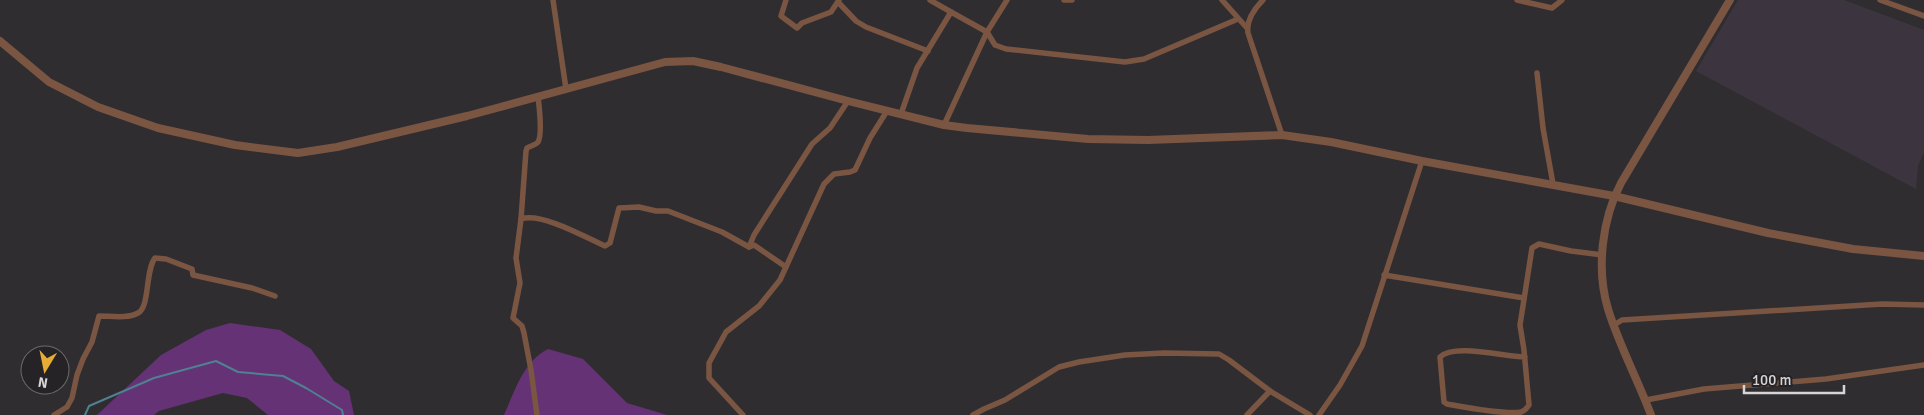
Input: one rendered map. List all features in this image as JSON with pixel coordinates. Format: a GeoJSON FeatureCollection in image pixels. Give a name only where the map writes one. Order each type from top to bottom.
{"type":"FeatureCollection","features":[{"type":"Feature","properties":{"kind":"street"},"geometry":{"type":"LineString","coordinates":[[553,0],[566,89]]}},
{"type":"Feature","properties":{"kind":"street"},"geometry":{"type":"LineString","coordinates":[[786,0],[781,16],[797,28],[802,23],[831,12],[838,1],[856,21],[866,27],[928,52]]}},
{"type":"Feature","properties":{"kind":"street"},"geometry":{"type":"LineString","coordinates":[[930,0],[987,32],[995,45],[1006,49],[1125,62],[1144,59],[1238,19]]}},
{"type":"Feature","properties":{"kind":"street"},"geometry":{"type":"LineString","coordinates":[[944,125],[987,32],[1007,0]]}},
{"type":"Feature","properties":{"kind":"street"},"geometry":{"type":"LineString","coordinates":[[1064,0],[1072,0]]}},
{"type":"Feature","properties":{"kind":"street"},"geometry":{"type":"LineString","coordinates":[[1222,0],[1247,28]]}},
{"type":"Feature","properties":{"kind":"street"},"geometry":{"type":"LineString","coordinates":[[1263,0],[1255,7],[1247,28],[1250,44],[1282,135]]}},
{"type":"Feature","properties":{"kind":"street"},"geometry":{"type":"LineString","coordinates":[[1517,0],[1552,8],[1562,0]]}},
{"type":"Feature","properties":{"kind":"street"},"geometry":{"type":"LineString","coordinates":[[1652,415],[1614,324],[1604,290],[1603,255],[1607,223],[1614,196],[1730,0]]}},
{"type":"Feature","properties":{"kind":"street"},"geometry":{"type":"LineString","coordinates":[[1880,0],[1924,16]]}},
{"type":"Feature","properties":{"kind":"street"},"geometry":{"type":"LineString","coordinates":[[901,114],[917,68],[951,12]]}},
{"type":"Feature","properties":{"kind":"street"},"geometry":{"type":"LineString","coordinates":[[0,41],[48,82],[98,107],[158,128],[235,144],[298,153],[346,145],[467,116],[665,62],[693,61],[752,74],[944,125],[1088,140],[1148,140],[1282,135],[1374,149],[1422,161],[1614,196],[1768,233],[1853,249],[1924,256]]}},
{"type":"Feature","properties":{"kind":"street"},"geometry":{"type":"LineString","coordinates":[[1537,73],[1553,184]]}},
{"type":"Feature","properties":{"kind":"street"},"geometry":{"type":"LineString","coordinates":[[537,415],[524,333],[520,324],[513,318],[520,283],[516,258],[526,151],[530,146],[537,144],[539,137],[538,96]]}},
{"type":"Feature","properties":{"kind":"street"},"geometry":{"type":"LineString","coordinates":[[749,247],[754,235],[812,144],[830,128],[848,101]]}},
{"type":"Feature","properties":{"kind":"street"},"geometry":{"type":"LineString","coordinates":[[743,415],[709,378],[709,363],[726,332],[759,306],[780,280],[824,184],[834,174],[854,170],[870,138],[887,111]]}},
{"type":"Feature","properties":{"kind":"street"},"geometry":{"type":"LineString","coordinates":[[1319,415],[1358,355],[1422,161]]}},
{"type":"Feature","properties":{"kind":"street"},"geometry":{"type":"LineString","coordinates":[[521,220],[527,217],[535,218],[562,226],[605,246],[610,243],[619,208],[639,207],[656,211],[668,211],[722,232],[749,247],[754,245],[786,267]]}},
{"type":"Feature","properties":{"kind":"street"},"geometry":{"type":"LineString","coordinates":[[1525,357],[1460,351],[1441,356],[1444,402],[1484,412],[1522,412],[1527,409],[1529,404],[1525,357],[1520,325],[1532,248],[1536,245],[1603,255]]}},
{"type":"Feature","properties":{"kind":"street"},"geometry":{"type":"LineString","coordinates":[[54,415],[67,407],[72,398],[77,375],[92,342],[99,316],[127,316],[139,313],[144,307],[151,263],[155,258],[166,259],[192,269],[193,275],[252,288],[275,296]]}},
{"type":"Feature","properties":{"kind":"street"},"geometry":{"type":"LineString","coordinates":[[1384,275],[1524,298]]}},
{"type":"Feature","properties":{"kind":"street"},"geometry":{"type":"LineString","coordinates":[[1614,324],[1622,320],[1723,312],[1882,304],[1924,305]]}},
{"type":"Feature","properties":{"kind":"street"},"geometry":{"type":"LineString","coordinates":[[973,415],[984,408],[1005,400],[1060,367],[1125,355],[1164,353],[1219,354],[1270,391],[1310,415]]}},
{"type":"Feature","properties":{"kind":"street"},"geometry":{"type":"LineString","coordinates":[[1646,400],[1704,389],[1826,379],[1924,365]]}},
{"type":"Feature","properties":{"kind":"street"},"geometry":{"type":"LineString","coordinates":[[1247,415],[1270,391]]}},
{"type":"Feature","properties":{"kind":"shaded area"},"geometry":{"type":"Polygon","coordinates":[[[1738,0],[1844,0],[1924,30],[1924,152],[1918,166],[1916,189],[1696,71],[1738,0]]]}},
{"type":"Feature","properties":{"kind":"shaded area"},"geometry":{"type":"Polygon","coordinates":[[[230,323],[280,330],[311,349],[334,381],[349,391],[354,415],[268,415],[247,398],[223,393],[159,411],[154,415],[97,415],[161,355],[206,330],[230,323]]]}},
{"type":"Feature","properties":{"kind":"shaded area"},"geometry":{"type":"Polygon","coordinates":[[[548,349],[583,359],[627,403],[667,415],[504,415],[526,369],[532,361],[548,349]]]}},
{"type":"Feature","properties":{"kind":"waterway"},"geometry":{"type":"LineString","coordinates":[[85,415],[89,406],[154,378],[216,361],[238,372],[283,376],[342,410],[343,415]]}}]}
